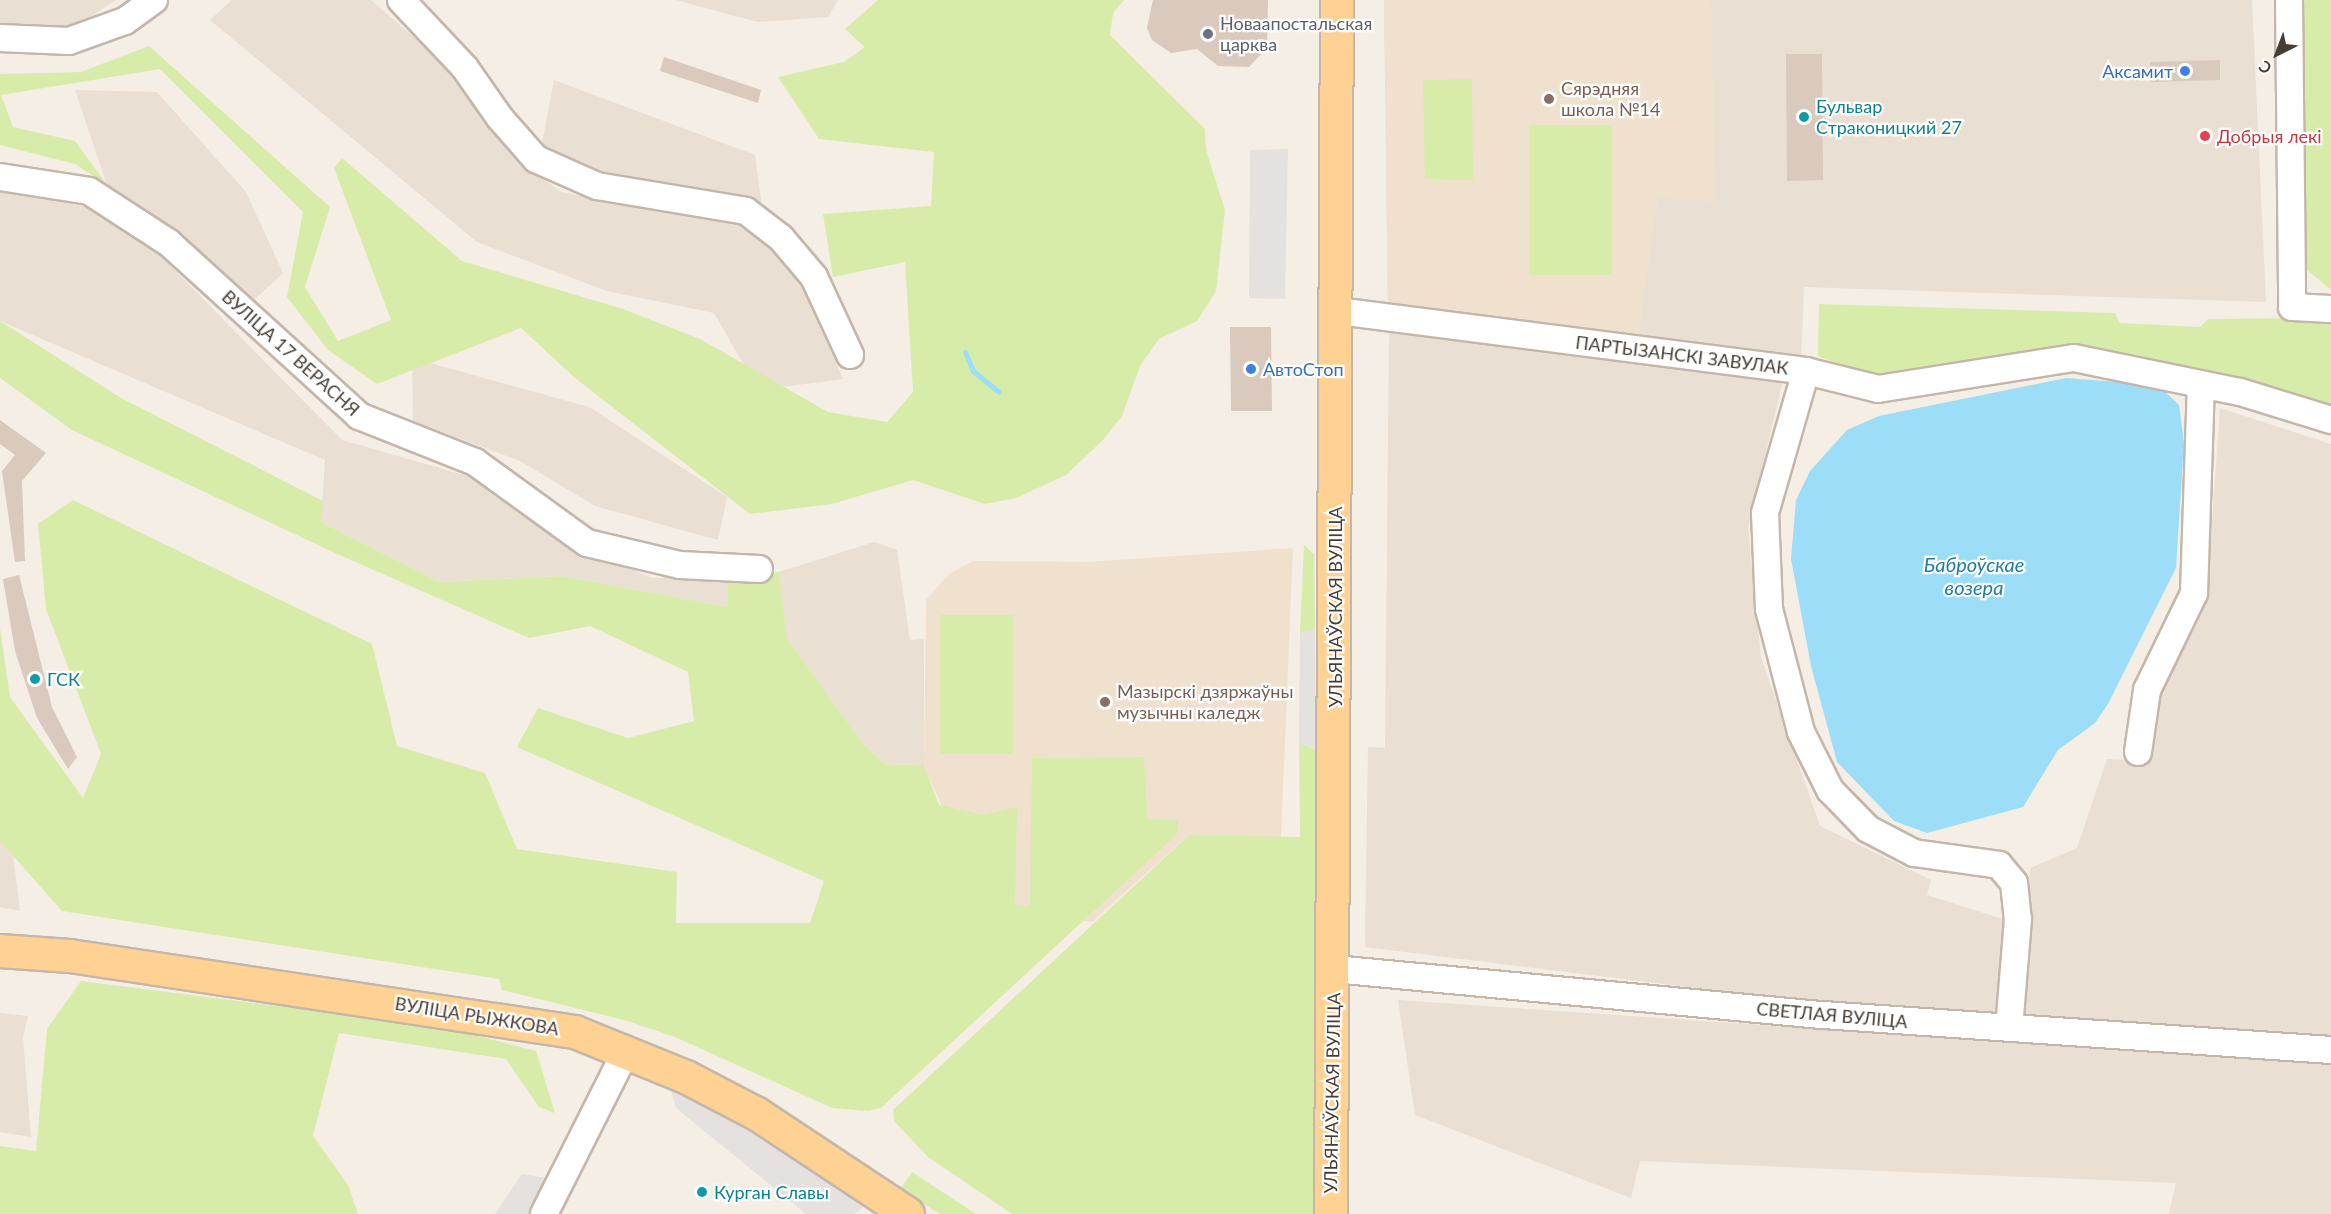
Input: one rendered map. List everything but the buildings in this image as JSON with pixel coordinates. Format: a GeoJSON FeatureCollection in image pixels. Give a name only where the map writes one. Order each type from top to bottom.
{"type":"FeatureCollection","features":[{"type":"Feature","properties":{"kind":"main road","name":"УЛЬЯНАЎСКАЯ ВУЛІЦА"},"geometry":{"type":"LineString","coordinates":[[1331,1214],[1338,312],[1337,0]]}},
{"type":"Feature","properties":{"kind":"main road","name":"ВУЛІЦА РЫЖКОВА"},"geometry":{"type":"LineString","coordinates":[[0,951],[70,956],[528,1022],[626,1051],[758,1114],[908,1214]]}},
{"type":"Feature","properties":{"kind":"street"},"geometry":{"type":"LineString","coordinates":[[0,38],[69,41],[125,21],[154,0]]}},
{"type":"Feature","properties":{"kind":"street"},"geometry":{"type":"LineString","coordinates":[[401,0],[465,68],[500,118],[536,159],[597,186],[746,211],[782,238],[814,277],[850,355]]}},
{"type":"Feature","properties":{"kind":"street"},"geometry":{"type":"LineString","coordinates":[[2289,0],[2292,307],[2331,309]]}},
{"type":"Feature","properties":{"kind":"street","name":"ВУЛІЦА 17 ВЕРАСНЯ"},"geometry":{"type":"LineString","coordinates":[[0,177],[89,191],[169,243],[359,416],[475,462],[587,543],[680,565],[759,568]]}},
{"type":"Feature","properties":{"kind":"street","name":"ПАРТЫЗАНСКІ ЗАВУЛАК"},"geometry":{"type":"LineString","coordinates":[[1338,312],[1806,371],[1765,513],[1769,609],[1801,732],[1830,790],[1869,829],[1914,853],[1999,865],[2014,883],[2018,919],[2009,1028]]}},
{"type":"Feature","properties":{"kind":"street"},"geometry":{"type":"LineString","coordinates":[[1806,371],[1878,389],[2074,358],[2201,385],[2331,420]]}},
{"type":"Feature","properties":{"kind":"street"},"geometry":{"type":"LineString","coordinates":[[2138,752],[2147,690],[2194,593],[2201,385]]}},
{"type":"Feature","properties":{"kind":"street","name":"СВЕТЛАЯ ВУЛІЦА"},"geometry":{"type":"LineString","coordinates":[[1334,969],[2009,1028],[2331,1050]]}},
{"type":"Feature","properties":{"kind":"street"},"geometry":{"type":"LineString","coordinates":[[544,1214],[626,1051]]}},
{"type":"Feature","properties":{"kind":"shaded area"},"geometry":{"type":"Polygon","coordinates":[[[0,0],[116,0],[70,30],[0,26],[0,0]]]}},
{"type":"Feature","properties":{"kind":"shaded area"},"geometry":{"type":"Polygon","coordinates":[[[232,0],[371,0],[450,69],[521,162],[561,192],[740,225],[773,248],[803,287],[843,379],[758,390],[714,313],[607,291],[477,242],[210,20],[232,0]]]}},
{"type":"Feature","properties":{"kind":"shaded area"},"geometry":{"type":"Polygon","coordinates":[[[676,0],[838,0],[828,17],[757,22],[676,0]]]}},
{"type":"Feature","properties":{"kind":"shaded area"},"geometry":{"type":"Polygon","coordinates":[[[1384,0],[2252,0],[2266,302],[1804,287],[1801,359],[1388,308],[1384,0]]]}},
{"type":"Feature","properties":{"kind":"shaded area","name":"Сярэдняя школа №14"},"geometry":{"type":"Polygon","coordinates":[[[1384,0],[1711,0],[1716,202],[1658,198],[1638,339],[1388,308],[1384,0]]]}},
{"type":"Feature","properties":{"kind":"shaded area"},"geometry":{"type":"Polygon","coordinates":[[[554,80],[755,155],[762,207],[609,179],[541,149],[554,80]]]}},
{"type":"Feature","properties":{"kind":"shaded area"},"geometry":{"type":"Polygon","coordinates":[[[75,90],[157,92],[246,192],[283,273],[254,300],[182,235],[107,185],[75,90]]]}},
{"type":"Feature","properties":{"kind":"shaded area"},"geometry":{"type":"Polygon","coordinates":[[[1288,149],[1285,299],[1249,298],[1250,150],[1288,149]]]}},
{"type":"Feature","properties":{"kind":"shaded area"},"geometry":{"type":"Polygon","coordinates":[[[0,188],[98,210],[146,241],[342,440],[474,478],[584,549],[652,578],[728,574],[728,607],[562,576],[439,582],[321,522],[325,460],[0,321],[0,188]]]}},
{"type":"Feature","properties":{"kind":"shaded area"},"geometry":{"type":"Polygon","coordinates":[[[1389,329],[1783,380],[1748,528],[1761,657],[1820,826],[1931,880],[1927,895],[2006,920],[1996,1019],[1875,1010],[1365,947],[1368,747],[1385,748],[1389,329]]]}},
{"type":"Feature","properties":{"kind":"shaded area"},"geometry":{"type":"Polygon","coordinates":[[[412,358],[589,407],[727,497],[718,540],[595,506],[520,461],[413,421],[412,358]]]}},
{"type":"Feature","properties":{"kind":"shaded area"},"geometry":{"type":"Polygon","coordinates":[[[2220,408],[2331,444],[2331,1043],[2020,1019],[2030,868],[2077,848],[2107,759],[2142,761],[2156,697],[2207,595],[2220,408]]]}},
{"type":"Feature","properties":{"kind":"shaded area"},"geometry":{"type":"Polygon","coordinates":[[[874,542],[897,550],[910,640],[924,639],[924,765],[884,764],[861,741],[787,638],[779,572],[874,542]]]}},
{"type":"Feature","properties":{"kind":"shaded area","name":"Мазырскі дзяржаўны музычны каледж"},"geometry":{"type":"Polygon","coordinates":[[[1293,548],[1281,838],[1189,835],[1092,922],[985,907],[924,765],[926,600],[949,574],[973,561],[1088,562],[1293,548]]]}},
{"type":"Feature","properties":{"kind":"shaded area"},"geometry":{"type":"Polygon","coordinates":[[[1315,629],[1316,749],[1299,742],[1300,633],[1315,629]]]}},
{"type":"Feature","properties":{"kind":"shaded area"},"geometry":{"type":"Polygon","coordinates":[[[1,755],[20,911],[0,907],[1,755]]]}},
{"type":"Feature","properties":{"kind":"shaded area"},"geometry":{"type":"Polygon","coordinates":[[[1398,1000],[2331,1064],[2331,1214],[2169,1214],[2176,1183],[1640,1161],[1631,1198],[1415,1115],[1398,1000]]]}},
{"type":"Feature","properties":{"kind":"shaded area"},"geometry":{"type":"Polygon","coordinates":[[[0,1013],[28,1016],[23,1037],[31,1137],[0,1132],[0,1013]]]}},
{"type":"Feature","properties":{"kind":"shaded area"},"geometry":{"type":"Polygon","coordinates":[[[670,1088],[722,1114],[864,1206],[855,1214],[806,1214],[676,1108],[670,1088]]]}},
{"type":"Feature","properties":{"kind":"shaded area"},"geometry":{"type":"Polygon","coordinates":[[[522,1174],[553,1179],[532,1214],[495,1214],[522,1174]]]}},
{"type":"Feature","properties":{"kind":"green space"},"geometry":{"type":"Polygon","coordinates":[[[878,0],[1124,0],[1113,13],[1110,35],[1205,129],[1206,150],[1225,210],[1216,291],[1197,321],[1159,339],[1140,366],[1122,416],[1103,440],[1066,475],[1016,498],[985,504],[913,480],[832,504],[750,514],[575,378],[521,328],[377,384],[328,350],[287,297],[303,212],[160,69],[1,95],[13,127],[75,141],[107,185],[75,164],[0,145],[0,74],[81,72],[149,46],[330,207],[305,287],[338,341],[391,320],[334,168],[342,158],[462,261],[623,309],[700,339],[828,412],[887,422],[913,392],[905,262],[833,277],[823,214],[931,206],[934,152],[819,139],[778,77],[844,62],[865,47],[845,29],[878,0]]]}},
{"type":"Feature","properties":{"kind":"green space"},"geometry":{"type":"Polygon","coordinates":[[[2302,0],[2331,0],[2331,290],[2306,269],[2302,0]]]}},
{"type":"Feature","properties":{"kind":"green space"},"geometry":{"type":"Polygon","coordinates":[[[1472,79],[1473,180],[1425,179],[1423,80],[1472,79]]]}},
{"type":"Feature","properties":{"kind":"green space"},"geometry":{"type":"Polygon","coordinates":[[[1529,125],[1612,125],[1612,275],[1529,275],[1529,125]]]}},
{"type":"Feature","properties":{"kind":"green space"},"geometry":{"type":"Polygon","coordinates":[[[1819,304],[2115,313],[2120,323],[2200,327],[2208,319],[2331,318],[2331,412],[2072,350],[1881,381],[1818,356],[1819,304]]]}},
{"type":"Feature","properties":{"kind":"green space"},"geometry":{"type":"Polygon","coordinates":[[[0,321],[121,398],[323,501],[321,522],[439,582],[562,576],[728,607],[728,574],[779,572],[787,638],[861,741],[884,764],[924,765],[939,805],[984,815],[1017,807],[1015,905],[1030,906],[1032,758],[1144,757],[1147,819],[1178,820],[1177,834],[882,1107],[869,1111],[832,1108],[675,1037],[624,1020],[502,990],[499,979],[62,911],[0,841],[0,628],[10,697],[83,798],[101,754],[46,609],[38,524],[73,500],[372,644],[397,746],[485,773],[517,849],[677,872],[676,923],[810,923],[824,881],[517,747],[538,708],[628,738],[694,721],[688,672],[590,626],[529,638],[335,553],[72,430],[0,378],[0,321]]]}},
{"type":"Feature","properties":{"kind":"green space"},"geometry":{"type":"Polygon","coordinates":[[[1304,545],[1314,554],[1315,629],[1300,633],[1304,545]]]}},
{"type":"Feature","properties":{"kind":"green space"},"geometry":{"type":"Polygon","coordinates":[[[940,615],[1013,615],[1013,754],[940,754],[940,615]]]}},
{"type":"Feature","properties":{"kind":"green space"},"geometry":{"type":"Polygon","coordinates":[[[1299,742],[1316,750],[1315,1214],[1012,1214],[928,1157],[894,1121],[893,1110],[1189,835],[1300,837],[1299,742]]]}},
{"type":"Feature","properties":{"kind":"green space"},"geometry":{"type":"Polygon","coordinates":[[[81,981],[444,1027],[536,1051],[555,1113],[539,1107],[506,1059],[339,1033],[313,1136],[348,1185],[358,1214],[0,1214],[0,1146],[36,1151],[47,1029],[81,981]]]}},
{"type":"Feature","properties":{"kind":"green space"},"geometry":{"type":"Polygon","coordinates":[[[912,1172],[976,1214],[940,1214],[900,1189],[912,1172]]]}},
{"type":"Feature","properties":{"kind":"water","name":"Баброўскае возера"},"geometry":{"type":"Polygon","coordinates":[[[2066,378],[2158,385],[2179,405],[2184,442],[2176,568],[2108,704],[2095,723],[2058,750],[2023,807],[1927,833],[1894,821],[1837,762],[1811,666],[1791,559],[1796,500],[1810,471],[1847,430],[1879,416],[2066,378]]]}},
{"type":"Feature","properties":{"kind":"waterway"},"geometry":{"type":"LineString","coordinates":[[965,352],[973,371],[999,392]]}},
{"type":"Feature","properties":{"kind":"place","name":"Новаапостальская царква"},"geometry":{"type":"Point","coordinates":[1208,34]}},
{"type":"Feature","properties":{"kind":"place","name":"Аксамит"},"geometry":{"type":"Point","coordinates":[2185,71]}},
{"type":"Feature","properties":{"kind":"place","name":"Сярэдняя школа №14"},"geometry":{"type":"Point","coordinates":[1549,99]}},
{"type":"Feature","properties":{"kind":"place","name":"Бульвар Страконицкий 27"},"geometry":{"type":"Point","coordinates":[1804,117]}},
{"type":"Feature","properties":{"kind":"place","name":"Добрыя лекi"},"geometry":{"type":"Point","coordinates":[2205,136]}},
{"type":"Feature","properties":{"kind":"place","name":"АвтоСтоп"},"geometry":{"type":"Point","coordinates":[1251,369]}},
{"type":"Feature","properties":{"kind":"place","name":"ГСК"},"geometry":{"type":"Point","coordinates":[35,679]}},
{"type":"Feature","properties":{"kind":"place","name":"Мазырскі дзяржаўны музычны каледж"},"geometry":{"type":"Point","coordinates":[1105,702]}},
{"type":"Feature","properties":{"kind":"place","name":"Курган Славы"},"geometry":{"type":"Point","coordinates":[702,1192]}}]}
